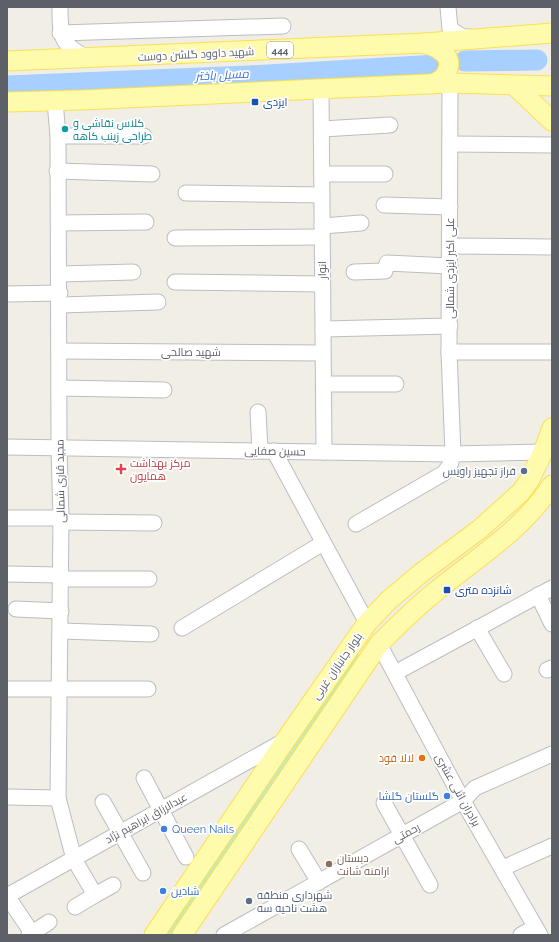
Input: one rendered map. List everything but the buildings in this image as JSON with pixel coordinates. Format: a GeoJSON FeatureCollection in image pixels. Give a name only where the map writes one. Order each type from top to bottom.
{"type":"FeatureCollection","features":[{"type":"Feature","properties":{"kind":"main road","name":"شهید داوود گلشن دوست"},"geometry":{"type":"LineString","coordinates":[[7,61],[424,43],[483,37],[552,33]]}},
{"type":"Feature","properties":{"kind":"main road"},"geometry":{"type":"LineString","coordinates":[[424,43],[441,50],[448,60],[449,66],[445,78],[431,84]]}},
{"type":"Feature","properties":{"kind":"main road"},"geometry":{"type":"LineString","coordinates":[[7,102],[450,83],[552,86]]}},
{"type":"Feature","properties":{"kind":"main road"},"geometry":{"type":"LineString","coordinates":[[515,86],[552,121]]}},
{"type":"Feature","properties":{"kind":"main road","name":"بلوار جانبازان غربی"},"geometry":{"type":"LineString","coordinates":[[154,935],[285,740],[367,623],[390,600],[421,573],[480,529],[512,502],[529,481],[548,451],[552,428]]}},
{"type":"Feature","properties":{"kind":"main road","name":"بلوار جانبازان غربی"},"geometry":{"type":"LineString","coordinates":[[182,935],[379,644],[405,618],[436,591],[495,547],[527,517],[552,485]]}},
{"type":"Feature","properties":{"kind":"main road"},"geometry":{"type":"LineString","coordinates":[[367,623],[379,644]]}},
{"type":"Feature","properties":{"kind":"street"},"geometry":{"type":"LineString","coordinates":[[60,7],[60,33],[63,41],[69,47],[89,58]]}},
{"type":"Feature","properties":{"kind":"street"},"geometry":{"type":"LineString","coordinates":[[448,7],[448,26],[453,32],[463,37],[483,37]]}},
{"type":"Feature","properties":{"kind":"street"},"geometry":{"type":"LineString","coordinates":[[60,33],[283,26]]}},
{"type":"Feature","properties":{"kind":"street","name":"علی اکبر ایزدی شمالی"},"geometry":{"type":"LineString","coordinates":[[450,83],[449,352],[453,454]]}},
{"type":"Feature","properties":{"kind":"street","name":"انوار"},"geometry":{"type":"LineString","coordinates":[[321,88],[322,284],[325,384],[324,452]]}},
{"type":"Feature","properties":{"kind":"street","name":"مجید قاری شمالی"},"geometry":{"type":"LineString","coordinates":[[55,101],[58,136],[57,171],[60,274],[59,448],[61,520],[61,631],[58,798],[74,858],[94,895]]}},
{"type":"Feature","properties":{"kind":"street"},"geometry":{"type":"LineString","coordinates":[[322,129],[390,125]]}},
{"type":"Feature","properties":{"kind":"street"},"geometry":{"type":"LineString","coordinates":[[58,136],[144,136]]}},
{"type":"Feature","properties":{"kind":"street"},"geometry":{"type":"LineString","coordinates":[[450,144],[552,146]]}},
{"type":"Feature","properties":{"kind":"street"},"geometry":{"type":"LineString","coordinates":[[57,171],[152,174]]}},
{"type":"Feature","properties":{"kind":"street"},"geometry":{"type":"LineString","coordinates":[[322,174],[385,174]]}},
{"type":"Feature","properties":{"kind":"street"},"geometry":{"type":"LineString","coordinates":[[186,194],[322,195]]}},
{"type":"Feature","properties":{"kind":"street"},"geometry":{"type":"LineString","coordinates":[[384,205],[450,207]]}},
{"type":"Feature","properties":{"kind":"street"},"geometry":{"type":"LineString","coordinates":[[59,223],[146,222]]}},
{"type":"Feature","properties":{"kind":"street"},"geometry":{"type":"LineString","coordinates":[[176,238],[322,232],[361,223]]}},
{"type":"Feature","properties":{"kind":"street"},"geometry":{"type":"LineString","coordinates":[[450,246],[552,247]]}},
{"type":"Feature","properties":{"kind":"street"},"geometry":{"type":"LineString","coordinates":[[354,272],[385,271],[387,263],[450,266]]}},
{"type":"Feature","properties":{"kind":"street"},"geometry":{"type":"LineString","coordinates":[[60,274],[133,272]]}},
{"type":"Feature","properties":{"kind":"street"},"geometry":{"type":"LineString","coordinates":[[175,282],[322,284]]}},
{"type":"Feature","properties":{"kind":"street"},"geometry":{"type":"LineString","coordinates":[[7,294],[60,299],[158,302]]}},
{"type":"Feature","properties":{"kind":"street"},"geometry":{"type":"LineString","coordinates":[[323,329],[450,326]]}},
{"type":"Feature","properties":{"kind":"street","name":"شهید صالحی"},"geometry":{"type":"LineString","coordinates":[[59,351],[323,353]]}},
{"type":"Feature","properties":{"kind":"street"},"geometry":{"type":"LineString","coordinates":[[449,352],[552,352]]}},
{"type":"Feature","properties":{"kind":"street"},"geometry":{"type":"LineString","coordinates":[[325,384],[396,384]]}},
{"type":"Feature","properties":{"kind":"street"},"geometry":{"type":"LineString","coordinates":[[59,388],[164,390]]}},
{"type":"Feature","properties":{"kind":"street"},"geometry":{"type":"LineString","coordinates":[[258,412],[267,450],[323,543],[367,623]]}},
{"type":"Feature","properties":{"kind":"street","name":"حسین صفایی"},"geometry":{"type":"LineString","coordinates":[[7,447],[453,454],[548,451]]}},
{"type":"Feature","properties":{"kind":"street"},"geometry":{"type":"LineString","coordinates":[[356,524],[444,473],[450,465],[453,454]]}},
{"type":"Feature","properties":{"kind":"street"},"geometry":{"type":"LineString","coordinates":[[7,518],[154,523]]}},
{"type":"Feature","properties":{"kind":"street"},"geometry":{"type":"LineString","coordinates":[[182,628],[323,543]]}},
{"type":"Feature","properties":{"kind":"street"},"geometry":{"type":"LineString","coordinates":[[7,574],[149,580]]}},
{"type":"Feature","properties":{"kind":"street"},"geometry":{"type":"LineString","coordinates":[[395,673],[552,588]]}},
{"type":"Feature","properties":{"kind":"street"},"geometry":{"type":"LineString","coordinates":[[538,595],[552,624]]}},
{"type":"Feature","properties":{"kind":"street"},"geometry":{"type":"LineString","coordinates":[[16,609],[61,611]]}},
{"type":"Feature","properties":{"kind":"street"},"geometry":{"type":"LineString","coordinates":[[477,628],[504,674]]}},
{"type":"Feature","properties":{"kind":"street"},"geometry":{"type":"LineString","coordinates":[[61,631],[151,634]]}},
{"type":"Feature","properties":{"kind":"street","name":"برادران اثنی عشری"},"geometry":{"type":"LineString","coordinates":[[379,644],[463,801],[503,868],[537,931]]}},
{"type":"Feature","properties":{"kind":"street"},"geometry":{"type":"LineString","coordinates":[[7,689],[148,689]]}},
{"type":"Feature","properties":{"kind":"street","name":"عبدالرزاق ابراهیم نژاد"},"geometry":{"type":"LineString","coordinates":[[7,896],[285,740]]}},
{"type":"Feature","properties":{"kind":"street","name":"رحمتی"},"geometry":{"type":"LineString","coordinates":[[224,935],[463,801],[474,788],[552,754]]}},
{"type":"Feature","properties":{"kind":"street"},"geometry":{"type":"LineString","coordinates":[[144,778],[186,857]]}},
{"type":"Feature","properties":{"kind":"street"},"geometry":{"type":"LineString","coordinates":[[7,797],[58,798]]}},
{"type":"Feature","properties":{"kind":"street"},"geometry":{"type":"LineString","coordinates":[[103,802],[143,873]]}},
{"type":"Feature","properties":{"kind":"street"},"geometry":{"type":"LineString","coordinates":[[384,803],[430,884]]}},
{"type":"Feature","properties":{"kind":"street"},"geometry":{"type":"LineString","coordinates":[[503,868],[552,846]]}},
{"type":"Feature","properties":{"kind":"street"},"geometry":{"type":"LineString","coordinates":[[299,849],[319,882]]}},
{"type":"Feature","properties":{"kind":"street"},"geometry":{"type":"LineString","coordinates":[[75,907],[113,885]]}},
{"type":"Feature","properties":{"kind":"street"},"geometry":{"type":"LineString","coordinates":[[7,896],[31,934],[49,922]]}},
{"type":"Feature","properties":{"kind":"street"},"geometry":{"type":"LineString","coordinates":[[521,935],[537,931]]}},
{"type":"Feature","properties":{"kind":"green space"},"geometry":{"type":"Polygon","coordinates":[[[357,653],[360,656],[174,935],[164,935],[357,653]]]}},
{"type":"Feature","properties":{"kind":"waterway","name":"مسیل باختر"},"geometry":{"type":"LineString","coordinates":[[465,61],[537,60]]}},
{"type":"Feature","properties":{"kind":"waterway","name":"مسیل باختر"},"geometry":{"type":"LineString","coordinates":[[7,86],[249,76],[437,65]]}},
{"type":"Feature","properties":{"kind":"place","name":"ایزدی"},"geometry":{"type":"Point","coordinates":[255,102]}},
{"type":"Feature","properties":{"kind":"place","name":"کلاس نقاشی و طراحی زینب کاهه"},"geometry":{"type":"Point","coordinates":[65,129]}},
{"type":"Feature","properties":{"kind":"place","name":"مرکز بهداشت همایون"},"geometry":{"type":"Point","coordinates":[121,469]}},
{"type":"Feature","properties":{"kind":"place","name":"فراز تجهیز راویس"},"geometry":{"type":"Point","coordinates":[524,471]}},
{"type":"Feature","properties":{"kind":"place","name":"شانزده متری"},"geometry":{"type":"Point","coordinates":[447,590]}},
{"type":"Feature","properties":{"kind":"place","name":"لالا فود"},"geometry":{"type":"Point","coordinates":[422,758]}},
{"type":"Feature","properties":{"kind":"place","name":"گلستان گلشا"},"geometry":{"type":"Point","coordinates":[447,796]}},
{"type":"Feature","properties":{"kind":"place","name":"Queen Nails"},"geometry":{"type":"Point","coordinates":[164,829]}},
{"type":"Feature","properties":{"kind":"place","name":"دبستان ارامنه شانت"},"geometry":{"type":"Point","coordinates":[329,864]}},
{"type":"Feature","properties":{"kind":"place","name":"شادین"},"geometry":{"type":"Point","coordinates":[163,891]}},
{"type":"Feature","properties":{"kind":"place","name":"شهرداری منطقه هشت ناحیه سه"},"geometry":{"type":"Point","coordinates":[249,901]}}]}
